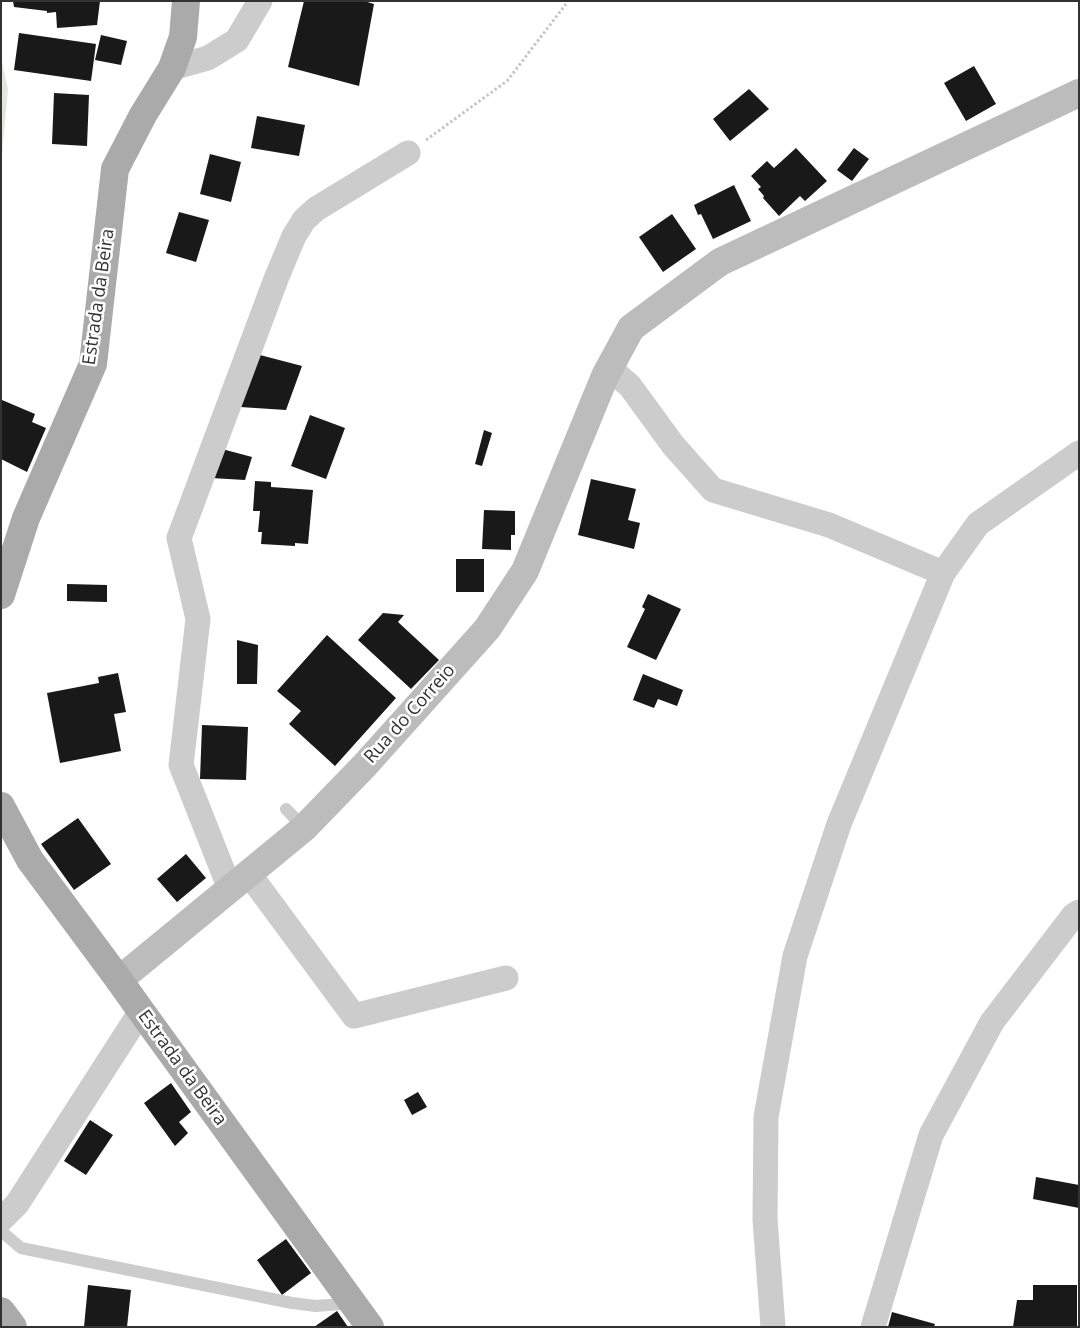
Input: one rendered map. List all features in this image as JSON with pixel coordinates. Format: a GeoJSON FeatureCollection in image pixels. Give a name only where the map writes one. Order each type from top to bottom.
{"type":"FeatureCollection","features":[{"type":"Feature","properties":{"kind":"main road","name":"Estrada da Beira"},"geometry":{"type":"LineString","coordinates":[[1,594],[26,518],[93,364],[115,169],[143,115],[172,68],[183,37],[186,1]]}},
{"type":"Feature","properties":{"kind":"main road"},"geometry":{"type":"LineString","coordinates":[[1,537],[26,518]]}},
{"type":"Feature","properties":{"kind":"main road","name":"Estrada da Beira"},"geometry":{"type":"LineString","coordinates":[[1,806],[30,860],[370,1327]]}},
{"type":"Feature","properties":{"kind":"street"},"geometry":{"type":"LineString","coordinates":[[172,68],[208,58],[237,40],[260,1]]}},
{"type":"Feature","properties":{"kind":"street","name":"Rua do Correio"},"geometry":{"type":"LineString","coordinates":[[119,980],[239,881],[295,818],[364,765],[486,629],[525,571],[607,372],[631,328],[720,262],[1079,92]]}},
{"type":"Feature","properties":{"kind":"street"},"geometry":{"type":"LineString","coordinates":[[408,153],[316,209],[304,220],[299,228],[276,279],[179,538],[198,619],[181,765],[239,881],[354,1016],[506,978]]}},
{"type":"Feature","properties":{"kind":"street"},"geometry":{"type":"LineString","coordinates":[[607,372],[630,386],[673,445],[713,490],[829,525],[943,573]]}},
{"type":"Feature","properties":{"kind":"street"},"geometry":{"type":"LineString","coordinates":[[773,1327],[765,1219],[766,1117],[795,956],[838,824],[943,573],[978,524],[1079,453]]}},
{"type":"Feature","properties":{"kind":"street"},"geometry":{"type":"LineString","coordinates":[[873,1327],[931,1135],[992,1022],[1073,916],[1079,912]]}},
{"type":"Feature","properties":{"kind":"street"},"geometry":{"type":"LineString","coordinates":[[1,1220],[17,1204],[140,1011]]}},
{"type":"Feature","properties":{"kind":"lane"},"geometry":{"type":"LineString","coordinates":[[1,1231],[21,1248],[40,1252],[292,1304],[316,1306],[354,1304]]}},
{"type":"Feature","properties":{"kind":"path"},"geometry":{"type":"LineString","coordinates":[[408,153],[507,81],[566,4]]}},
{"type":"Feature","properties":{"kind":"shaded area"},"geometry":{"type":"Polygon","coordinates":[[[1,58],[8,89],[1,165],[1,58]]]}},
{"type":"Feature","properties":{"kind":"building"},"geometry":{"type":"Polygon","coordinates":[[[13,1],[100,1],[97,25],[57,28],[56,12],[47,13],[47,11],[14,7],[13,1]]]}},
{"type":"Feature","properties":{"kind":"building"},"geometry":{"type":"Polygon","coordinates":[[[304,1],[364,1],[374,4],[359,86],[288,67],[304,1]]]}},
{"type":"Feature","properties":{"kind":"building"},"geometry":{"type":"Polygon","coordinates":[[[19,33],[96,44],[91,81],[14,70],[19,33]]]}},
{"type":"Feature","properties":{"kind":"building"},"geometry":{"type":"Polygon","coordinates":[[[101,35],[127,41],[121,65],[95,60],[101,35]]]}},
{"type":"Feature","properties":{"kind":"building"},"geometry":{"type":"Polygon","coordinates":[[[974,66],[996,104],[966,121],[944,83],[974,66]]]}},
{"type":"Feature","properties":{"kind":"building"},"geometry":{"type":"Polygon","coordinates":[[[749,89],[769,109],[730,141],[713,119],[749,89]]]}},
{"type":"Feature","properties":{"kind":"building"},"geometry":{"type":"Polygon","coordinates":[[[54,93],[89,95],[87,146],[52,144],[54,93]]]}},
{"type":"Feature","properties":{"kind":"building"},"geometry":{"type":"Polygon","coordinates":[[[257,116],[305,125],[299,156],[251,148],[257,116]]]}},
{"type":"Feature","properties":{"kind":"building"},"geometry":{"type":"Polygon","coordinates":[[[796,148],[827,181],[805,201],[800,196],[779,216],[763,198],[764,196],[758,189],[761,187],[751,176],[767,161],[774,168],[796,148]]]}},
{"type":"Feature","properties":{"kind":"building"},"geometry":{"type":"Polygon","coordinates":[[[854,148],[869,159],[852,181],[837,170],[854,148]]]}},
{"type":"Feature","properties":{"kind":"building"},"geometry":{"type":"Polygon","coordinates":[[[210,154],[241,162],[231,202],[200,194],[210,154]]]}},
{"type":"Feature","properties":{"kind":"building"},"geometry":{"type":"Polygon","coordinates":[[[734,185],[751,221],[713,239],[701,214],[698,215],[694,205],[734,185]]]}},
{"type":"Feature","properties":{"kind":"building"},"geometry":{"type":"Polygon","coordinates":[[[179,212],[209,220],[196,262],[166,253],[179,212]]]}},
{"type":"Feature","properties":{"kind":"building"},"geometry":{"type":"Polygon","coordinates":[[[672,214],[696,249],[663,272],[639,237],[672,214]]]}},
{"type":"Feature","properties":{"kind":"building"},"geometry":{"type":"Polygon","coordinates":[[[260,355],[302,366],[286,410],[240,407],[260,355]]]}},
{"type":"Feature","properties":{"kind":"building"},"geometry":{"type":"Polygon","coordinates":[[[2,400],[35,414],[32,422],[46,428],[27,472],[1,459],[2,400]]]}},
{"type":"Feature","properties":{"kind":"building"},"geometry":{"type":"Polygon","coordinates":[[[310,415],[345,428],[326,479],[291,466],[310,415]]]}},
{"type":"Feature","properties":{"kind":"building"},"geometry":{"type":"Polygon","coordinates":[[[484,430],[492,433],[482,466],[475,464],[484,430]]]}},
{"type":"Feature","properties":{"kind":"building"},"geometry":{"type":"Polygon","coordinates":[[[222,449],[252,457],[245,480],[211,478],[222,449]]]}},
{"type":"Feature","properties":{"kind":"building"},"geometry":{"type":"Polygon","coordinates":[[[591,479],[636,489],[628,520],[640,523],[634,549],[578,535],[591,479]]]}},
{"type":"Feature","properties":{"kind":"building"},"geometry":{"type":"Polygon","coordinates":[[[255,481],[271,482],[271,487],[313,490],[308,544],[295,543],[295,546],[261,544],[262,532],[258,532],[260,511],[253,511],[255,481]]]}},
{"type":"Feature","properties":{"kind":"building"},"geometry":{"type":"Polygon","coordinates":[[[484,510],[515,511],[515,535],[511,535],[511,550],[482,549],[484,510]]]}},
{"type":"Feature","properties":{"kind":"building"},"geometry":{"type":"Polygon","coordinates":[[[456,559],[484,559],[484,592],[456,592],[456,559]]]}},
{"type":"Feature","properties":{"kind":"building"},"geometry":{"type":"Polygon","coordinates":[[[67,584],[107,585],[107,602],[67,601],[67,584]]]}},
{"type":"Feature","properties":{"kind":"building"},"geometry":{"type":"Polygon","coordinates":[[[648,594],[681,609],[656,660],[627,647],[645,609],[642,607],[648,594]]]}},
{"type":"Feature","properties":{"kind":"building"},"geometry":{"type":"Polygon","coordinates":[[[383,613],[404,615],[398,622],[439,660],[411,689],[358,640],[383,613]]]}},
{"type":"Feature","properties":{"kind":"building"},"geometry":{"type":"Polygon","coordinates":[[[327,635],[396,698],[335,766],[289,724],[301,711],[277,691],[327,635]]]}},
{"type":"Feature","properties":{"kind":"building"},"geometry":{"type":"Polygon","coordinates":[[[237,640],[258,645],[257,684],[237,684],[237,640]]]}},
{"type":"Feature","properties":{"kind":"building"},"geometry":{"type":"Polygon","coordinates":[[[118,673],[126,712],[114,714],[121,751],[60,763],[47,693],[99,683],[98,677],[118,673]]]}},
{"type":"Feature","properties":{"kind":"building"},"geometry":{"type":"Polygon","coordinates":[[[643,674],[683,690],[677,706],[658,699],[654,708],[633,700],[643,674]]]}},
{"type":"Feature","properties":{"kind":"building"},"geometry":{"type":"Polygon","coordinates":[[[202,725],[248,727],[246,780],[200,779],[202,725]]]}},
{"type":"Feature","properties":{"kind":"building"},"geometry":{"type":"Polygon","coordinates":[[[78,818],[111,864],[74,890],[41,844],[78,818]]]}},
{"type":"Feature","properties":{"kind":"building"},"geometry":{"type":"Polygon","coordinates":[[[186,854],[206,878],[177,902],[157,879],[186,854]]]}},
{"type":"Feature","properties":{"kind":"building"},"geometry":{"type":"Polygon","coordinates":[[[171,1083],[191,1112],[179,1122],[188,1133],[175,1146],[144,1103],[171,1083]]]}},
{"type":"Feature","properties":{"kind":"building"},"geometry":{"type":"Polygon","coordinates":[[[418,1092],[427,1107],[412,1115],[404,1100],[418,1092]]]}},
{"type":"Feature","properties":{"kind":"building"},"geometry":{"type":"Polygon","coordinates":[[[90,1120],[113,1135],[86,1175],[64,1161],[90,1120]]]}},
{"type":"Feature","properties":{"kind":"building"},"geometry":{"type":"Polygon","coordinates":[[[1036,1177],[1079,1185],[1079,1208],[1033,1199],[1036,1177]]]}},
{"type":"Feature","properties":{"kind":"building"},"geometry":{"type":"Polygon","coordinates":[[[286,1239],[311,1273],[282,1295],[257,1260],[286,1239]]]}},
{"type":"Feature","properties":{"kind":"building"},"geometry":{"type":"Polygon","coordinates":[[[88,1285],[131,1290],[127,1327],[84,1327],[88,1285]]]}},
{"type":"Feature","properties":{"kind":"building"},"geometry":{"type":"Polygon","coordinates":[[[1033,1285],[1077,1285],[1077,1327],[1013,1327],[1017,1300],[1033,1300],[1033,1285]]]}},
{"type":"Feature","properties":{"kind":"building"},"geometry":{"type":"Polygon","coordinates":[[[337,1311],[348,1327],[314,1327],[337,1311]]]}},
{"type":"Feature","properties":{"kind":"building"},"geometry":{"type":"Polygon","coordinates":[[[892,1312],[935,1324],[934,1327],[888,1327],[892,1312]]]}}]}
